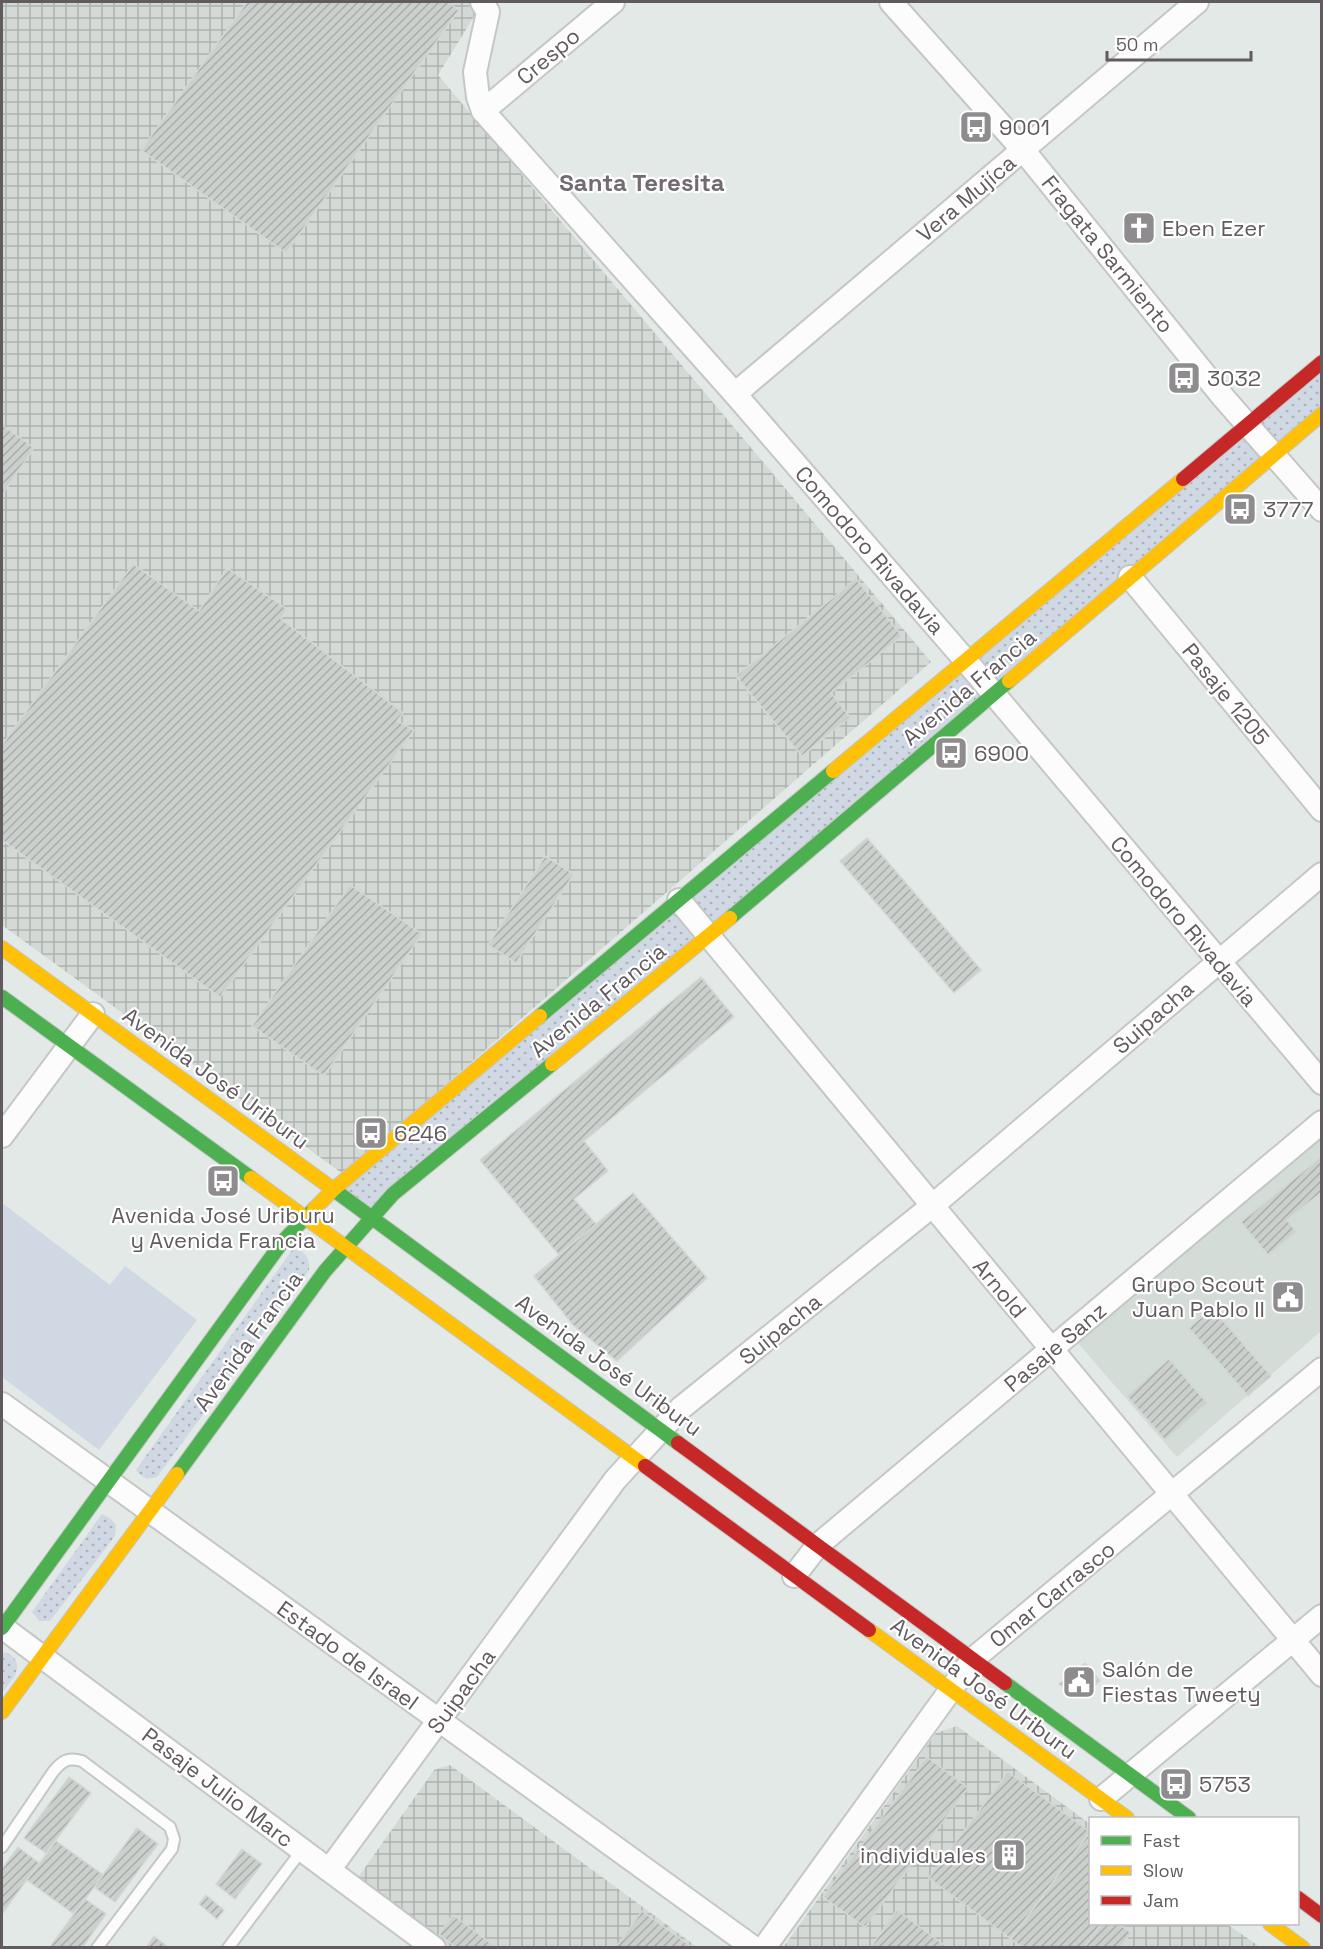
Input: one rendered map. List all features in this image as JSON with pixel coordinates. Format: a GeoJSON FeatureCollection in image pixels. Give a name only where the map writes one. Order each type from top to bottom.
{"type":"FeatureCollection","features":[{"type":"Feature","properties":{"kind":"main road","name":"Avenida Francia"},"geometry":{"type":"LineString","coordinates":[[2,1627],[284,1241],[304,1218],[334,1190],[1322,362]]}},
{"type":"Feature","properties":{"kind":"main road","name":"Avenida Francia"},"geometry":{"type":"LineString","coordinates":[[2,1712],[314,1285],[371,1216],[393,1194],[709,936],[1322,414]]}},
{"type":"Feature","properties":{"kind":"main road","name":"Avenida José Uriburu"},"geometry":{"type":"LineString","coordinates":[[2,948],[371,1216],[1188,1817]]}},
{"type":"Feature","properties":{"kind":"main road","name":"Avenida José Uriburu"},"geometry":{"type":"LineString","coordinates":[[2,997],[1126,1817]]}},
{"type":"Feature","properties":{"kind":"main road"},"geometry":{"type":"LineString","coordinates":[[1299,1899],[1322,1916]]}},
{"type":"Feature","properties":{"kind":"main road"},"geometry":{"type":"LineString","coordinates":[[1273,1925],[1303,1947]]}},
{"type":"Feature","properties":{"kind":"street","name":"Comodoro Rivadavia"},"geometry":{"type":"LineString","coordinates":[[482,2],[488,12],[475,72],[478,97],[483,111],[735,394],[966,661],[1322,1083]]}},
{"type":"Feature","properties":{"kind":"street","name":"Crespo"},"geometry":{"type":"LineString","coordinates":[[483,111],[613,2]]}},
{"type":"Feature","properties":{"kind":"street","name":"Fragata Sarmiento"},"geometry":{"type":"LineString","coordinates":[[891,2],[1023,150],[1273,456],[1322,510]]}},
{"type":"Feature","properties":{"kind":"street","name":"Vera Mujíca"},"geometry":{"type":"LineString","coordinates":[[735,394],[1197,2]]}},
{"type":"Feature","properties":{"kind":"street","name":"Pasaje 1205"},"geometry":{"type":"LineString","coordinates":[[1130,577],[1322,810]]}},
{"type":"Feature","properties":{"kind":"street","name":"Suipacha"},"geometry":{"type":"LineString","coordinates":[[329,1870],[615,1480],[681,1408],[932,1206],[1322,874]]}},
{"type":"Feature","properties":{"kind":"street","name":"Arnold"},"geometry":{"type":"LineString","coordinates":[[680,900],[1322,1675]]}},
{"type":"Feature","properties":{"kind":"street"},"geometry":{"type":"LineString","coordinates":[[2,1136],[93,1014]]}},
{"type":"Feature","properties":{"kind":"street","name":"Pasaje Sanz"},"geometry":{"type":"LineString","coordinates":[[794,1576],[818,1545],[1322,1122]]}},
{"type":"Feature","properties":{"kind":"street","name":"Omar Carrasco"},"geometry":{"type":"LineString","coordinates":[[764,1947],[973,1659],[1322,1369]]}},
{"type":"Feature","properties":{"kind":"street","name":"Estado de Israel"},"geometry":{"type":"LineString","coordinates":[[2,1404],[754,1947]]}},
{"type":"Feature","properties":{"kind":"street"},"geometry":{"type":"LineString","coordinates":[[1101,1799],[1322,1616]]}},
{"type":"Feature","properties":{"kind":"street","name":"Pasaje Julio Marc"},"geometry":{"type":"LineString","coordinates":[[2,1627],[434,1947]]}},
{"type":"Feature","properties":{"kind":"lane"},"geometry":{"type":"LineString","coordinates":[[2,1847],[53,1772],[62,1761],[72,1758],[82,1761],[170,1827],[174,1839],[172,1849],[97,1947]]}},
{"type":"Feature","properties":{"kind":"lane"},"geometry":{"type":"LineString","coordinates":[[228,1947],[302,1850]]}},
{"type":"Feature","properties":{"kind":"shaded area"},"geometry":{"type":"Polygon","coordinates":[[[2,2],[467,2],[478,10],[438,75],[931,662],[343,1174],[2,925],[2,2]]]}},
{"type":"Feature","properties":{"kind":"shaded area"},"geometry":{"type":"Polygon","coordinates":[[[1321,362],[1321,414],[371,1217],[334,1189],[1321,362]]]}},
{"type":"Feature","properties":{"kind":"shaded area"},"geometry":{"type":"Polygon","coordinates":[[[1321,1127],[1321,1331],[1177,1457],[1076,1341],[1321,1127]]]}},
{"type":"Feature","properties":{"kind":"shaded area"},"geometry":{"type":"Polygon","coordinates":[[[2,1203],[110,1285],[125,1266],[197,1320],[99,1450],[2,1377],[2,1203]]]}},
{"type":"Feature","properties":{"kind":"shaded area"},"geometry":{"type":"Polygon","coordinates":[[[292,1250],[306,1255],[309,1270],[157,1477],[143,1477],[136,1470],[292,1250]]]}},
{"type":"Feature","properties":{"kind":"shaded area"},"geometry":{"type":"Polygon","coordinates":[[[102,1514],[116,1525],[115,1536],[50,1621],[39,1621],[32,1612],[102,1514]]]}},
{"type":"Feature","properties":{"kind":"shaded area"},"geometry":{"type":"Polygon","coordinates":[[[2,1652],[14,1658],[17,1668],[14,1677],[2,1693],[2,1652]]]}},
{"type":"Feature","properties":{"kind":"shaded area"},"geometry":{"type":"Polygon","coordinates":[[[957,1726],[1089,1823],[1089,1925],[1228,1925],[1260,1947],[783,1948],[936,1733],[957,1726]]]}},
{"type":"Feature","properties":{"kind":"shaded area"},"geometry":{"type":"Polygon","coordinates":[[[450,1765],[697,1947],[450,1947],[357,1879],[434,1770],[450,1765]]]}},
{"type":"Feature","properties":{"kind":"building"},"geometry":{"type":"Polygon","coordinates":[[[247,2],[447,2],[459,10],[286,253],[141,150],[247,2]]]}},
{"type":"Feature","properties":{"kind":"building","name":"Eben Ezer"},"geometry":{"type":"Polygon","coordinates":[[[1143,212],[1155,227],[1136,245],[1123,230],[1143,212]]]}},
{"type":"Feature","properties":{"kind":"building"},"geometry":{"type":"Polygon","coordinates":[[[2,425],[34,448],[2,495],[2,425]]]}},
{"type":"Feature","properties":{"kind":"building"},"geometry":{"type":"Polygon","coordinates":[[[133,564],[199,611],[227,568],[287,609],[281,619],[403,713],[397,721],[414,730],[220,997],[2,840],[2,745],[133,564]]]}},
{"type":"Feature","properties":{"kind":"building"},"geometry":{"type":"Polygon","coordinates":[[[856,579],[902,636],[831,693],[850,717],[802,756],[736,676],[856,579]]]}},
{"type":"Feature","properties":{"kind":"building"},"geometry":{"type":"Polygon","coordinates":[[[867,838],[981,970],[954,993],[840,861],[867,838]]]}},
{"type":"Feature","properties":{"kind":"building"},"geometry":{"type":"Polygon","coordinates":[[[545,856],[574,874],[516,963],[488,945],[545,856]]]}},
{"type":"Feature","properties":{"kind":"building"},"geometry":{"type":"Polygon","coordinates":[[[350,885],[422,934],[324,1076],[252,1026],[350,885]]]}},
{"type":"Feature","properties":{"kind":"building"},"geometry":{"type":"Polygon","coordinates":[[[701,977],[734,1017],[584,1141],[608,1171],[574,1199],[596,1224],[559,1255],[480,1160],[701,977]]]}},
{"type":"Feature","properties":{"kind":"building"},"geometry":{"type":"Polygon","coordinates":[[[1322,1156],[1322,1192],[1287,1220],[1296,1232],[1268,1255],[1241,1222],[1322,1156]]]}},
{"type":"Feature","properties":{"kind":"building"},"geometry":{"type":"Polygon","coordinates":[[[633,1193],[707,1278],[617,1361],[573,1325],[534,1276],[633,1193]]]}},
{"type":"Feature","properties":{"kind":"building"},"geometry":{"type":"Polygon","coordinates":[[[1212,1308],[1271,1376],[1248,1396],[1189,1328],[1212,1308]]]}},
{"type":"Feature","properties":{"kind":"building"},"geometry":{"type":"Polygon","coordinates":[[[1169,1359],[1207,1403],[1165,1440],[1127,1396],[1169,1359]]]}},
{"type":"Feature","properties":{"kind":"building"},"geometry":{"type":"Polygon","coordinates":[[[1085,1663],[1100,1681],[1079,1698],[1059,1684],[1085,1663]]]}},
{"type":"Feature","properties":{"kind":"building"},"geometry":{"type":"Polygon","coordinates":[[[927,1757],[968,1788],[865,1927],[823,1897],[927,1757]]]}},
{"type":"Feature","properties":{"kind":"building","name":"individuales"},"geometry":{"type":"Polygon","coordinates":[[[1008,1772],[1089,1831],[1011,1939],[929,1878],[1008,1772]]]}},
{"type":"Feature","properties":{"kind":"building"},"geometry":{"type":"Polygon","coordinates":[[[69,1777],[91,1793],[46,1853],[24,1838],[69,1777]]]}},
{"type":"Feature","properties":{"kind":"building"},"geometry":{"type":"Polygon","coordinates":[[[137,1828],[158,1844],[115,1902],[94,1887],[137,1828]]]}},
{"type":"Feature","properties":{"kind":"building"},"geometry":{"type":"Polygon","coordinates":[[[1089,1833],[1089,1925],[1100,1925],[1084,1948],[1023,1948],[1011,1939],[1089,1833]]]}},
{"type":"Feature","properties":{"kind":"building"},"geometry":{"type":"Polygon","coordinates":[[[56,1841],[103,1875],[74,1914],[27,1880],[56,1841]]]}},
{"type":"Feature","properties":{"kind":"building"},"geometry":{"type":"Polygon","coordinates":[[[18,1847],[39,1863],[2,1914],[2,1869],[18,1847]]]}},
{"type":"Feature","properties":{"kind":"building"},"geometry":{"type":"Polygon","coordinates":[[[242,1849],[262,1864],[235,1899],[216,1884],[242,1849]]]}},
{"type":"Feature","properties":{"kind":"building"},"geometry":{"type":"Polygon","coordinates":[[[206,1895],[224,1910],[217,1919],[199,1904],[206,1895]]]}},
{"type":"Feature","properties":{"kind":"building"},"geometry":{"type":"Polygon","coordinates":[[[85,1899],[106,1914],[82,1948],[49,1948],[85,1899]]]}},
{"type":"Feature","properties":{"kind":"building"},"geometry":{"type":"Polygon","coordinates":[[[897,1910],[948,1948],[870,1948],[897,1910]]]}},
{"type":"Feature","properties":{"kind":"building"},"geometry":{"type":"Polygon","coordinates":[[[642,1911],[693,1948],[615,1948],[642,1911]]]}},
{"type":"Feature","properties":{"kind":"building"},"geometry":{"type":"Polygon","coordinates":[[[453,1915],[497,1948],[457,1948],[439,1934],[453,1915]]]}},
{"type":"Feature","properties":{"kind":"building"},"geometry":{"type":"Polygon","coordinates":[[[1100,1925],[1120,1925],[1131,1933],[1120,1948],[1084,1948],[1100,1925]]]}},
{"type":"Feature","properties":{"kind":"building"},"geometry":{"type":"Polygon","coordinates":[[[154,1936],[169,1948],[146,1948],[154,1936]]]}},
{"type":"Feature","properties":{"kind":"traffic: fast"},"geometry":{"type":"LineString","coordinates":[[730,918],[1009,681]]}},
{"type":"Feature","properties":{"kind":"traffic: fast"},"geometry":{"type":"LineString","coordinates":[[540,1016],[833,771]]}},
{"type":"Feature","properties":{"kind":"traffic: fast"},"geometry":{"type":"LineString","coordinates":[[2,997],[251,1178]]}},
{"type":"Feature","properties":{"kind":"traffic: fast"},"geometry":{"type":"LineString","coordinates":[[177,1474],[325,1271],[393,1194],[552,1064]]}},
{"type":"Feature","properties":{"kind":"traffic: fast"},"geometry":{"type":"LineString","coordinates":[[330,1187],[678,1443]]}},
{"type":"Feature","properties":{"kind":"traffic: fast"},"geometry":{"type":"LineString","coordinates":[[2,1628],[283,1241],[314,1209]]}},
{"type":"Feature","properties":{"kind":"traffic: fast"},"geometry":{"type":"LineString","coordinates":[[1005,1683],[1188,1817]]}},
{"type":"Feature","properties":{"kind":"traffic: slow"},"geometry":{"type":"LineString","coordinates":[[1009,681],[1322,414]]}},
{"type":"Feature","properties":{"kind":"traffic: slow"},"geometry":{"type":"LineString","coordinates":[[833,771],[1183,479]]}},
{"type":"Feature","properties":{"kind":"traffic: slow"},"geometry":{"type":"LineString","coordinates":[[552,1064],[730,918]]}},
{"type":"Feature","properties":{"kind":"traffic: slow"},"geometry":{"type":"LineString","coordinates":[[2,948],[330,1187]]}},
{"type":"Feature","properties":{"kind":"traffic: slow"},"geometry":{"type":"LineString","coordinates":[[314,1209],[334,1189],[540,1016]]}},
{"type":"Feature","properties":{"kind":"traffic: slow"},"geometry":{"type":"LineString","coordinates":[[251,1178],[645,1466]]}},
{"type":"Feature","properties":{"kind":"traffic: slow"},"geometry":{"type":"LineString","coordinates":[[2,1712],[177,1474]]}},
{"type":"Feature","properties":{"kind":"traffic: slow"},"geometry":{"type":"LineString","coordinates":[[869,1630],[1126,1817]]}},
{"type":"Feature","properties":{"kind":"traffic: slow"},"geometry":{"type":"LineString","coordinates":[[1271,1925],[1303,1948]]}},
{"type":"Feature","properties":{"kind":"traffic: jam"},"geometry":{"type":"LineString","coordinates":[[1183,479],[1322,362]]}},
{"type":"Feature","properties":{"kind":"traffic: jam"},"geometry":{"type":"LineString","coordinates":[[678,1443],[1005,1683]]}},
{"type":"Feature","properties":{"kind":"traffic: jam"},"geometry":{"type":"LineString","coordinates":[[645,1466],[869,1630]]}},
{"type":"Feature","properties":{"kind":"traffic: jam"},"geometry":{"type":"LineString","coordinates":[[1299,1899],[1322,1916]]}},
{"type":"Feature","properties":{"kind":"place","name":"9001"},"geometry":{"type":"Point","coordinates":[976,127]}},
{"type":"Feature","properties":{"kind":"place","name":"Eben Ezer"},"geometry":{"type":"Point","coordinates":[1139,228]}},
{"type":"Feature","properties":{"kind":"place","name":"3032"},"geometry":{"type":"Point","coordinates":[1184,378]}},
{"type":"Feature","properties":{"kind":"place","name":"3777"},"geometry":{"type":"Point","coordinates":[1240,509]}},
{"type":"Feature","properties":{"kind":"place","name":"6900"},"geometry":{"type":"Point","coordinates":[951,753]}},
{"type":"Feature","properties":{"kind":"place","name":"6246"},"geometry":{"type":"Point","coordinates":[371,1133]}},
{"type":"Feature","properties":{"kind":"place","name":"Avenida José Uriburu y Avenida Francia"},"geometry":{"type":"Point","coordinates":[223,1181]}},
{"type":"Feature","properties":{"kind":"place","name":"Grupo Scout Juan Pablo II"},"geometry":{"type":"Point","coordinates":[1288,1297]}},
{"type":"Feature","properties":{"kind":"place","name":"Salón de Fiestas Tweety"},"geometry":{"type":"Point","coordinates":[1079,1682]}},
{"type":"Feature","properties":{"kind":"place","name":"5753"},"geometry":{"type":"Point","coordinates":[1176,1784]}},
{"type":"Feature","properties":{"kind":"place","name":"individuales"},"geometry":{"type":"Point","coordinates":[1009,1855]}},
{"type":"Feature","properties":{"kind":"district","name":"Santa Teresita"},"geometry":{"type":"Point","coordinates":[642,183]}}]}
